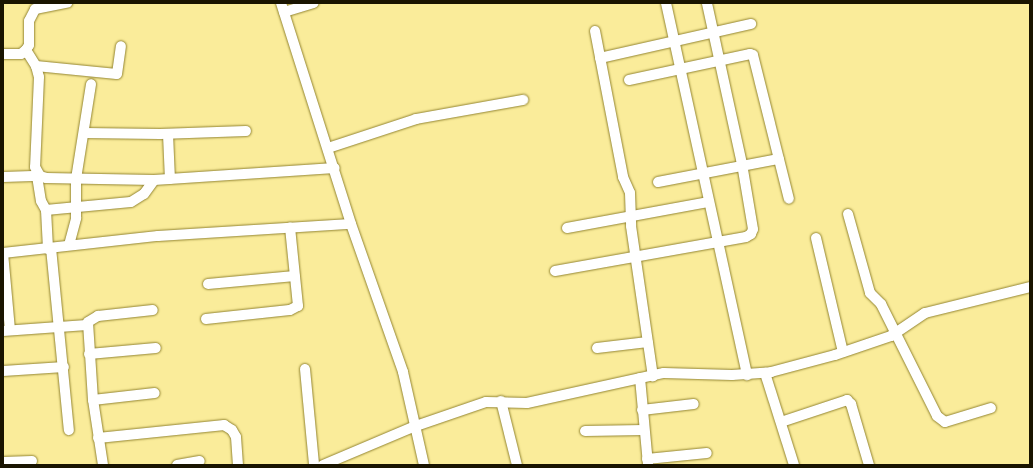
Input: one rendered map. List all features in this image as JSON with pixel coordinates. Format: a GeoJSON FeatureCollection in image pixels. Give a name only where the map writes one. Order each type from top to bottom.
{"type":"FeatureCollection","features":[{"type":"Feature","properties":{"kind":"street"},"geometry":{"type":"LineString","coordinates":[[3,54],[21,54],[26,50],[29,45],[31,14],[40,7],[67,3]]}},
{"type":"Feature","properties":{"kind":"street"},"geometry":{"type":"LineString","coordinates":[[314,3],[282,8],[402,372],[413,427],[424,465]]}},
{"type":"Feature","properties":{"kind":"street"},"geometry":{"type":"LineString","coordinates":[[666,3],[703,174],[716,243],[747,375]]}},
{"type":"Feature","properties":{"kind":"street"},"geometry":{"type":"LineString","coordinates":[[555,271],[636,258],[746,237],[753,229],[742,164],[707,3]]}},
{"type":"Feature","properties":{"kind":"street"},"geometry":{"type":"LineString","coordinates":[[600,58],[751,24]]}},
{"type":"Feature","properties":{"kind":"street"},"geometry":{"type":"LineString","coordinates":[[595,32],[623,177],[630,193],[631,217],[636,258],[653,376]]}},
{"type":"Feature","properties":{"kind":"street"},"geometry":{"type":"LineString","coordinates":[[36,66],[117,74],[120,46]]}},
{"type":"Feature","properties":{"kind":"street"},"geometry":{"type":"LineString","coordinates":[[26,50],[36,66],[39,77],[35,167],[38,176],[41,201],[46,210],[49,248],[61,327],[69,430]]}},
{"type":"Feature","properties":{"kind":"street"},"geometry":{"type":"LineString","coordinates":[[629,80],[750,54],[754,55],[789,200]]}},
{"type":"Feature","properties":{"kind":"street"},"geometry":{"type":"LineString","coordinates":[[69,245],[77,206],[76,179],[91,84]]}},
{"type":"Feature","properties":{"kind":"street"},"geometry":{"type":"LineString","coordinates":[[328,148],[405,122],[523,100]]}},
{"type":"Feature","properties":{"kind":"street"},"geometry":{"type":"LineString","coordinates":[[84,133],[168,134],[246,131]]}},
{"type":"Feature","properties":{"kind":"street"},"geometry":{"type":"LineString","coordinates":[[168,134],[170,179]]}},
{"type":"Feature","properties":{"kind":"street"},"geometry":{"type":"LineString","coordinates":[[658,182],[703,174],[742,164],[779,158]]}},
{"type":"Feature","properties":{"kind":"street"},"geometry":{"type":"LineString","coordinates":[[3,178],[38,176],[76,179],[154,180],[335,168]]}},
{"type":"Feature","properties":{"kind":"street"},"geometry":{"type":"LineString","coordinates":[[46,210],[131,202],[144,194],[154,180]]}},
{"type":"Feature","properties":{"kind":"street"},"geometry":{"type":"LineString","coordinates":[[567,228],[708,202]]}},
{"type":"Feature","properties":{"kind":"street"},"geometry":{"type":"LineString","coordinates":[[848,214],[870,293],[881,304],[893,334],[939,419],[945,422],[991,408]]}},
{"type":"Feature","properties":{"kind":"street"},"geometry":{"type":"LineString","coordinates":[[87,326],[6,331],[3,253],[69,245],[290,227],[352,224]]}},
{"type":"Feature","properties":{"kind":"street"},"geometry":{"type":"LineString","coordinates":[[206,319],[294,309],[299,303],[290,227]]}},
{"type":"Feature","properties":{"kind":"street"},"geometry":{"type":"LineString","coordinates":[[816,238],[843,352]]}},
{"type":"Feature","properties":{"kind":"street"},"geometry":{"type":"LineString","coordinates":[[208,284],[296,276]]}},
{"type":"Feature","properties":{"kind":"street"},"geometry":{"type":"LineString","coordinates":[[323,465],[413,427],[486,402],[501,401],[526,403],[640,378],[677,372],[747,375],[765,373],[843,352],[893,334],[925,313],[1030,287]]}},
{"type":"Feature","properties":{"kind":"street"},"geometry":{"type":"LineString","coordinates":[[103,465],[98,438],[87,326],[92,318],[98,316],[154,310]]}},
{"type":"Feature","properties":{"kind":"street"},"geometry":{"type":"LineString","coordinates":[[597,348],[648,342]]}},
{"type":"Feature","properties":{"kind":"street"},"geometry":{"type":"LineString","coordinates":[[89,354],[156,348]]}},
{"type":"Feature","properties":{"kind":"street"},"geometry":{"type":"LineString","coordinates":[[3,371],[64,367]]}},
{"type":"Feature","properties":{"kind":"street"},"geometry":{"type":"LineString","coordinates":[[305,369],[314,465]]}},
{"type":"Feature","properties":{"kind":"street"},"geometry":{"type":"LineString","coordinates":[[765,373],[794,465]]}},
{"type":"Feature","properties":{"kind":"street"},"geometry":{"type":"LineString","coordinates":[[640,378],[648,462],[706,453]]}},
{"type":"Feature","properties":{"kind":"street"},"geometry":{"type":"LineString","coordinates":[[94,400],[155,393]]}},
{"type":"Feature","properties":{"kind":"street"},"geometry":{"type":"LineString","coordinates":[[781,422],[847,400],[851,404],[869,465]]}},
{"type":"Feature","properties":{"kind":"street"},"geometry":{"type":"LineString","coordinates":[[501,401],[517,465]]}},
{"type":"Feature","properties":{"kind":"street"},"geometry":{"type":"LineString","coordinates":[[642,410],[694,404]]}},
{"type":"Feature","properties":{"kind":"street"},"geometry":{"type":"LineString","coordinates":[[98,438],[224,425],[232,430],[236,438],[238,465]]}},
{"type":"Feature","properties":{"kind":"street"},"geometry":{"type":"LineString","coordinates":[[585,431],[644,430]]}},
{"type":"Feature","properties":{"kind":"street"},"geometry":{"type":"LineString","coordinates":[[3,462],[32,461]]}},
{"type":"Feature","properties":{"kind":"street"},"geometry":{"type":"LineString","coordinates":[[177,465],[200,461]]}}]}
